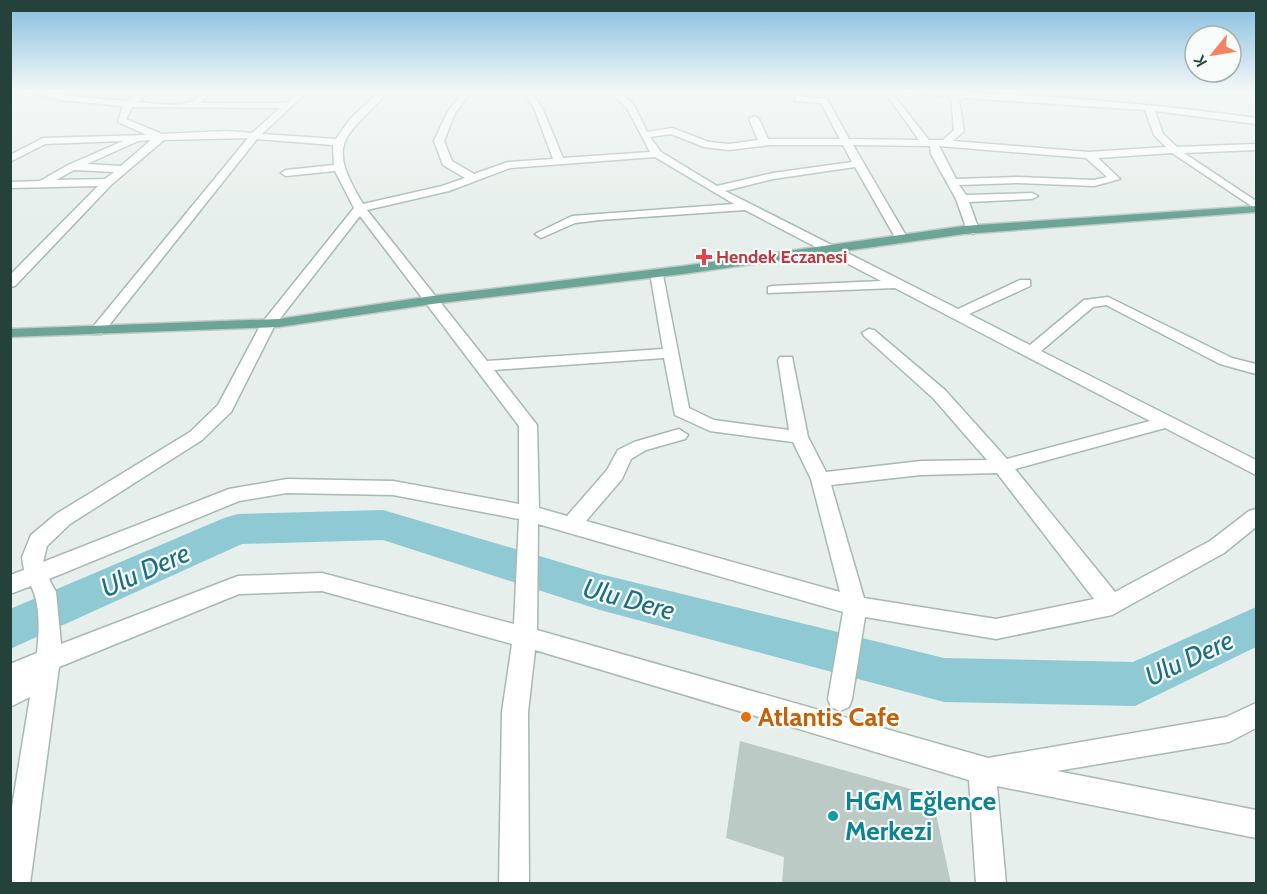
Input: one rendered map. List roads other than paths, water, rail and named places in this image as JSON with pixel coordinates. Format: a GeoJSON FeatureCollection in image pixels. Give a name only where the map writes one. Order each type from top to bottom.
{"type":"FeatureCollection","features":[{"type":"Feature","properties":{"kind":"main road"},"geometry":{"type":"LineString","coordinates":[[10,333],[268,324],[432,300],[657,273],[973,230],[1257,208]]}},
{"type":"Feature","properties":{"kind":"street"},"geometry":{"type":"LineString","coordinates":[[153,134],[161,137]]}},
{"type":"Feature","properties":{"kind":"street"},"geometry":{"type":"LineString","coordinates":[[345,134],[338,142],[338,168],[360,208],[528,425],[525,637],[515,712],[514,884]]}},
{"type":"Feature","properties":{"kind":"street"},"geometry":{"type":"LineString","coordinates":[[442,134],[439,141],[447,163],[473,178]]}},
{"type":"Feature","properties":{"kind":"street"},"geometry":{"type":"LineString","coordinates":[[548,134],[559,160]]}},
{"type":"Feature","properties":{"kind":"street"},"geometry":{"type":"LineString","coordinates":[[654,134],[645,135],[657,154],[715,190],[827,250],[1257,468]]}},
{"type":"Feature","properties":{"kind":"street"},"geometry":{"type":"LineString","coordinates":[[679,134],[707,145],[729,147],[764,142],[846,142],[936,144],[1089,155],[1257,147]]}},
{"type":"Feature","properties":{"kind":"street"},"geometry":{"type":"LineString","coordinates":[[760,134],[764,142]]}},
{"type":"Feature","properties":{"kind":"street"},"geometry":{"type":"LineString","coordinates":[[842,134],[902,239]]}},
{"type":"Feature","properties":{"kind":"street"},"geometry":{"type":"LineString","coordinates":[[927,134],[936,144],[936,154],[962,200],[973,230]]}},
{"type":"Feature","properties":{"kind":"street"},"geometry":{"type":"LineString","coordinates":[[936,144],[954,134]]}},
{"type":"Feature","properties":{"kind":"street"},"geometry":{"type":"LineString","coordinates":[[1159,134],[1174,150],[1257,208]]}},
{"type":"Feature","properties":{"kind":"street"},"geometry":{"type":"LineString","coordinates":[[21,142],[257,135],[338,142]]}},
{"type":"Feature","properties":{"kind":"street"},"geometry":{"type":"LineString","coordinates":[[97,331],[257,135]]}},
{"type":"Feature","properties":{"kind":"street"},"geometry":{"type":"LineString","coordinates":[[42,184],[72,167],[140,137]]}},
{"type":"Feature","properties":{"kind":"street"},"geometry":{"type":"LineString","coordinates":[[10,284],[108,182],[161,137]]}},
{"type":"Feature","properties":{"kind":"street"},"geometry":{"type":"LineString","coordinates":[[10,159],[43,141]]}},
{"type":"Feature","properties":{"kind":"street"},"geometry":{"type":"LineString","coordinates":[[15,884],[47,667],[50,629],[32,557],[38,541],[63,519],[196,436],[225,408],[268,324],[360,208],[445,189],[508,165],[657,154]]}},
{"type":"Feature","properties":{"kind":"street"},"geometry":{"type":"LineString","coordinates":[[952,182],[1094,183],[1115,179],[1089,155]]}},
{"type":"Feature","properties":{"kind":"street"},"geometry":{"type":"LineString","coordinates":[[715,190],[773,176],[858,164]]}},
{"type":"Feature","properties":{"kind":"street"},"geometry":{"type":"LineString","coordinates":[[72,167],[123,169]]}},
{"type":"Feature","properties":{"kind":"street"},"geometry":{"type":"LineString","coordinates":[[286,173],[338,168]]}},
{"type":"Feature","properties":{"kind":"street"},"geometry":{"type":"LineString","coordinates":[[10,185],[108,182]]}},
{"type":"Feature","properties":{"kind":"street"},"geometry":{"type":"LineString","coordinates":[[962,200],[1032,196]]}},
{"type":"Feature","properties":{"kind":"street"},"geometry":{"type":"LineString","coordinates":[[541,234],[572,220],[600,216],[746,206]]}},
{"type":"Feature","properties":{"kind":"street"},"geometry":{"type":"LineString","coordinates":[[657,273],[681,411],[710,425],[799,438]]}},
{"type":"Feature","properties":{"kind":"street"},"geometry":{"type":"LineString","coordinates":[[956,315],[1025,283]]}},
{"type":"Feature","properties":{"kind":"street"},"geometry":{"type":"LineString","coordinates":[[773,290],[895,284]]}},
{"type":"Feature","properties":{"kind":"street"},"geometry":{"type":"LineString","coordinates":[[1030,353],[1089,303],[1108,301],[1226,361],[1257,369]]}},
{"type":"Feature","properties":{"kind":"street"},"geometry":{"type":"LineString","coordinates":[[869,333],[939,394],[1004,466],[1112,605]]}},
{"type":"Feature","properties":{"kind":"street"},"geometry":{"type":"LineString","coordinates":[[483,366],[670,353]]}},
{"type":"Feature","properties":{"kind":"street"},"geometry":{"type":"LineString","coordinates":[[786,360],[799,438],[820,479],[855,606],[840,699]]}},
{"type":"Feature","properties":{"kind":"street"},"geometry":{"type":"LineString","coordinates":[[820,479],[921,468],[1004,466],[1167,422]]}},
{"type":"Feature","properties":{"kind":"street"},"geometry":{"type":"LineString","coordinates":[[571,525],[609,481],[624,455],[640,447],[679,435]]}},
{"type":"Feature","properties":{"kind":"street"},"geometry":{"type":"LineString","coordinates":[[10,585],[40,583],[237,494],[287,486],[393,488],[528,513],[855,606],[996,629],[1112,605],[1217,547],[1257,516]]}},
{"type":"Feature","properties":{"kind":"street"},"geometry":{"type":"LineString","coordinates":[[10,675],[47,667],[238,585],[322,582],[525,637],[982,770],[1257,824]]}},
{"type":"Feature","properties":{"kind":"street"},"geometry":{"type":"LineString","coordinates":[[10,694],[47,667]]}},
{"type":"Feature","properties":{"kind":"street"},"geometry":{"type":"LineString","coordinates":[[982,770],[1229,729],[1257,715]]}},
{"type":"Feature","properties":{"kind":"street"},"geometry":{"type":"LineString","coordinates":[[982,770],[991,884]]}},
{"type":"Feature","properties":{"kind":"waterway","name":"Ulu Dere"},"geometry":{"type":"LineString","coordinates":[[10,630],[238,529],[383,525],[600,592],[944,680],[1135,684],[1256,626]]}},
{"type":"Feature","properties":{"kind":"place","name":"Hendek Eczanesi"},"geometry":{"type":"Point","coordinates":[704,257]}},
{"type":"Feature","properties":{"kind":"place","name":"Atlantis Cafe"},"geometry":{"type":"Point","coordinates":[746,717]}},
{"type":"Feature","properties":{"kind":"place","name":"HGM Eğlence Merkezi"},"geometry":{"type":"Point","coordinates":[833,816]}}]}
